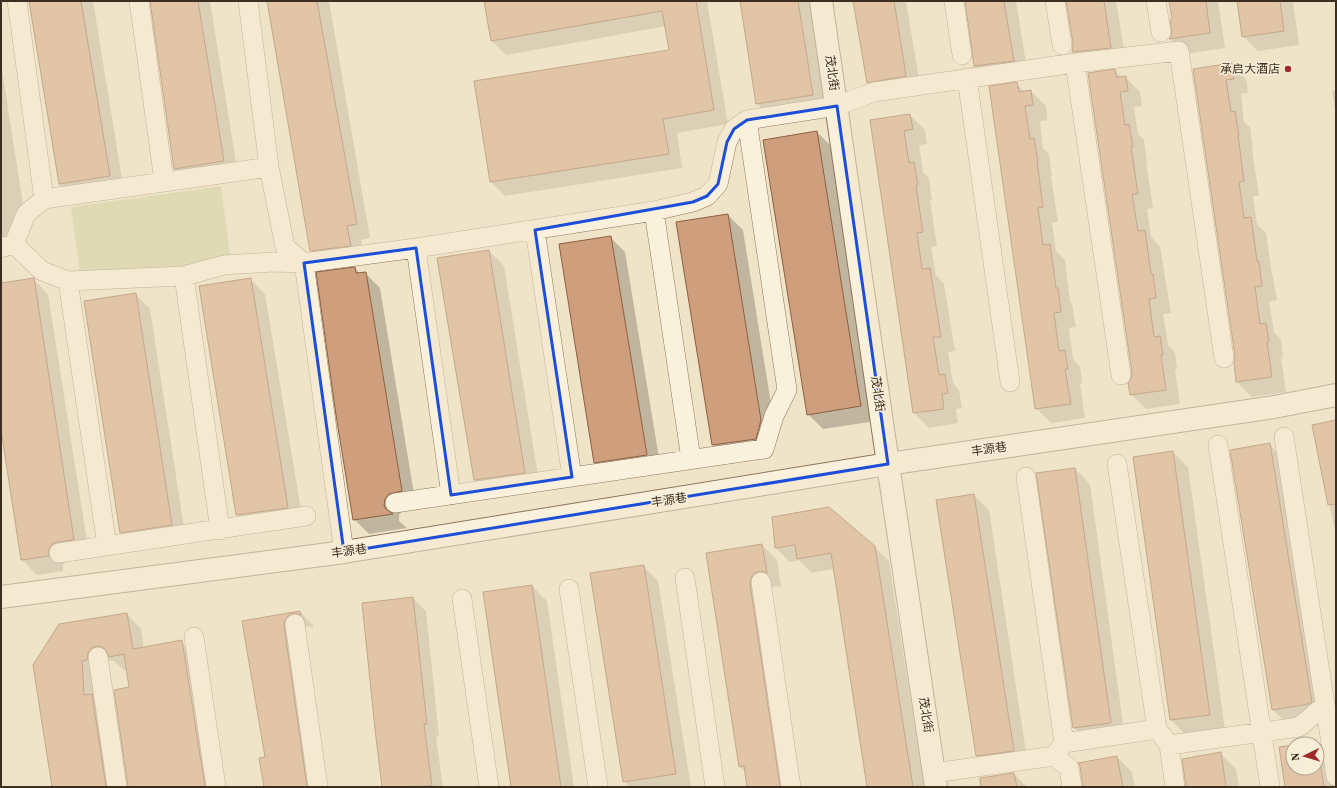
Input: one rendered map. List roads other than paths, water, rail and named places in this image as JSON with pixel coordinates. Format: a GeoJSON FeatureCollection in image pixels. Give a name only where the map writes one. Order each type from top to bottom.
{"type":"FeatureCollection","features":[{"type":"Feature","properties":{"kind":"street"},"geometry":{"type":"LineString","coordinates":[[17,1],[44,199]]}},
{"type":"Feature","properties":{"kind":"street"},"geometry":{"type":"LineString","coordinates":[[139,1],[164,182]]}},
{"type":"Feature","properties":{"kind":"street"},"geometry":{"type":"LineString","coordinates":[[248,1],[269,167],[285,247],[304,263],[344,552]]}},
{"type":"Feature","properties":{"kind":"street","name":"茂北街"},"geometry":{"type":"LineString","coordinates":[[821,1],[935,780]]}},
{"type":"Feature","properties":{"kind":"street"},"geometry":{"type":"LineString","coordinates":[[954,1],[962,55]]}},
{"type":"Feature","properties":{"kind":"street"},"geometry":{"type":"LineString","coordinates":[[1055,1],[1062,44]]}},
{"type":"Feature","properties":{"kind":"street"},"geometry":{"type":"LineString","coordinates":[[1156,1],[1161,32]]}},
{"type":"Feature","properties":{"kind":"street"},"geometry":{"type":"LineString","coordinates":[[269,167],[44,199],[26,214],[8,246],[42,271],[68,281],[184,276],[224,265],[273,262],[304,263],[416,248],[654,211],[693,202],[708,196],[718,184],[727,142],[734,129],[747,120],[837,106],[874,92],[1075,63],[1179,51],[1224,358]]}},
{"type":"Feature","properties":{"kind":"street"},"geometry":{"type":"LineString","coordinates":[[1075,63],[1121,375]]}},
{"type":"Feature","properties":{"kind":"street"},"geometry":{"type":"LineString","coordinates":[[966,78],[1010,382]]}},
{"type":"Feature","properties":{"kind":"street"},"geometry":{"type":"LineString","coordinates":[[395,503],[764,449],[774,416],[786,390],[747,120]]}},
{"type":"Feature","properties":{"kind":"street"},"geometry":{"type":"LineString","coordinates":[[654,211],[691,459]]}},
{"type":"Feature","properties":{"kind":"street"},"geometry":{"type":"LineString","coordinates":[[535,230],[572,477]]}},
{"type":"Feature","properties":{"kind":"street"},"geometry":{"type":"LineString","coordinates":[[416,248],[451,495]]}},
{"type":"Feature","properties":{"kind":"street"},"geometry":{"type":"LineString","coordinates":[[184,276],[220,530]]}},
{"type":"Feature","properties":{"kind":"street"},"geometry":{"type":"LineString","coordinates":[[68,281],[107,546]]}},
{"type":"Feature","properties":{"kind":"street","name":"丰源巷"},"geometry":{"type":"LineString","coordinates":[[1,597],[344,552],[888,464],[1274,407],[1336,395]]}},
{"type":"Feature","properties":{"kind":"street"},"geometry":{"type":"LineString","coordinates":[[1284,437],[1336,776]]}},
{"type":"Feature","properties":{"kind":"street"},"geometry":{"type":"LineString","coordinates":[[1218,445],[1270,787]]}},
{"type":"Feature","properties":{"kind":"street"},"geometry":{"type":"LineString","coordinates":[[1117,464],[1158,729],[1169,745],[1175,787]]}},
{"type":"Feature","properties":{"kind":"street"},"geometry":{"type":"LineString","coordinates":[[1026,477],[1059,750],[1069,768],[1072,787]]}},
{"type":"Feature","properties":{"kind":"street"},"geometry":{"type":"LineString","coordinates":[[59,553],[306,516]]}},
{"type":"Feature","properties":{"kind":"street"},"geometry":{"type":"LineString","coordinates":[[684,578],[715,787]]}},
{"type":"Feature","properties":{"kind":"street"},"geometry":{"type":"LineString","coordinates":[[761,582],[791,787]]}},
{"type":"Feature","properties":{"kind":"street"},"geometry":{"type":"LineString","coordinates":[[569,589],[598,787]]}},
{"type":"Feature","properties":{"kind":"street"},"geometry":{"type":"LineString","coordinates":[[462,599],[489,787]]}},
{"type":"Feature","properties":{"kind":"street"},"geometry":{"type":"LineString","coordinates":[[295,624],[318,787]]}},
{"type":"Feature","properties":{"kind":"street"},"geometry":{"type":"LineString","coordinates":[[194,637],[216,787]]}},
{"type":"Feature","properties":{"kind":"street"},"geometry":{"type":"LineString","coordinates":[[98,657],[117,787]]}},
{"type":"Feature","properties":{"kind":"street"},"geometry":{"type":"LineString","coordinates":[[1169,745],[1299,727],[1325,704]]}},
{"type":"Feature","properties":{"kind":"street"},"geometry":{"type":"LineString","coordinates":[[935,780],[1059,750],[1158,729]]}},
{"type":"Feature","properties":{"kind":"place","name":"承启大酒店"},"geometry":{"type":"Point","coordinates":[1288,69]}}]}
